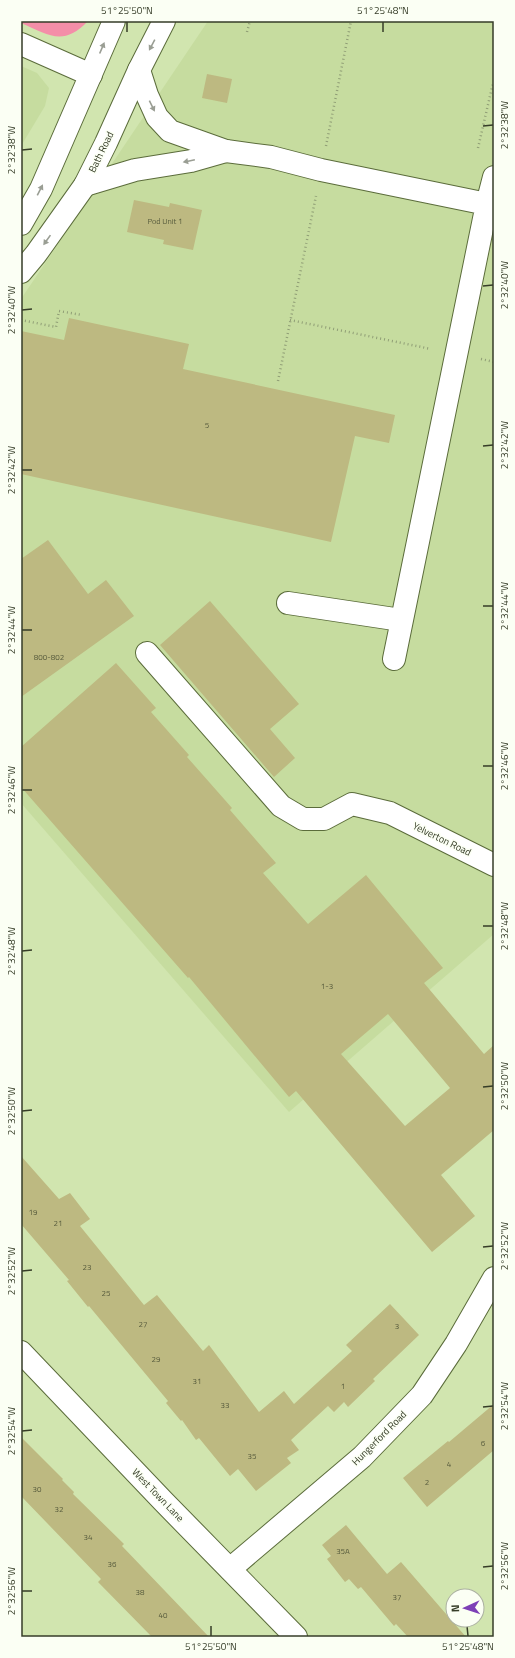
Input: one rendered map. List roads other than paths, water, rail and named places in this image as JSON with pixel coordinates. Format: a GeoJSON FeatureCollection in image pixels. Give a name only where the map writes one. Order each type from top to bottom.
{"type":"FeatureCollection","features":[{"type":"Feature","properties":{"kind":"main road"},"geometry":{"type":"LineString","coordinates":[[21,224],[41,189],[114,21]]}},
{"type":"Feature","properties":{"kind":"main road","name":"Bath Road"},"geometry":{"type":"LineString","coordinates":[[21,272],[36,254],[85,185],[139,70],[164,21]]}},
{"type":"Feature","properties":{"kind":"main road"},"geometry":{"type":"LineString","coordinates":[[21,44],[91,75]]}},
{"type":"Feature","properties":{"kind":"main road"},"geometry":{"type":"LineString","coordinates":[[139,70],[147,95],[157,117],[170,131],[226,151],[271,157],[321,170],[487,204]]}},
{"type":"Feature","properties":{"kind":"main road"},"geometry":{"type":"LineString","coordinates":[[85,185],[135,170],[191,161],[226,151]]}},
{"type":"Feature","properties":{"kind":"main road"},"geometry":{"type":"LineString","coordinates":[[394,659],[487,204],[494,177]]}},
{"type":"Feature","properties":{"kind":"main road"},"geometry":{"type":"LineString","coordinates":[[288,603],[401,620]]}},
{"type":"Feature","properties":{"kind":"main road","name":"Yelverton Road"},"geometry":{"type":"LineString","coordinates":[[147,653],[281,806],[303,819],[324,820],[352,804],[390,813],[494,865]]}},
{"type":"Feature","properties":{"kind":"main road","name":"Hungerford Road"},"geometry":{"type":"LineString","coordinates":[[230,1569],[362,1457],[422,1395],[456,1344],[494,1278]]}},
{"type":"Feature","properties":{"kind":"main road","name":"West Town Lane"},"geometry":{"type":"LineString","coordinates":[[21,1352],[157,1496],[296,1637]]}}]}
